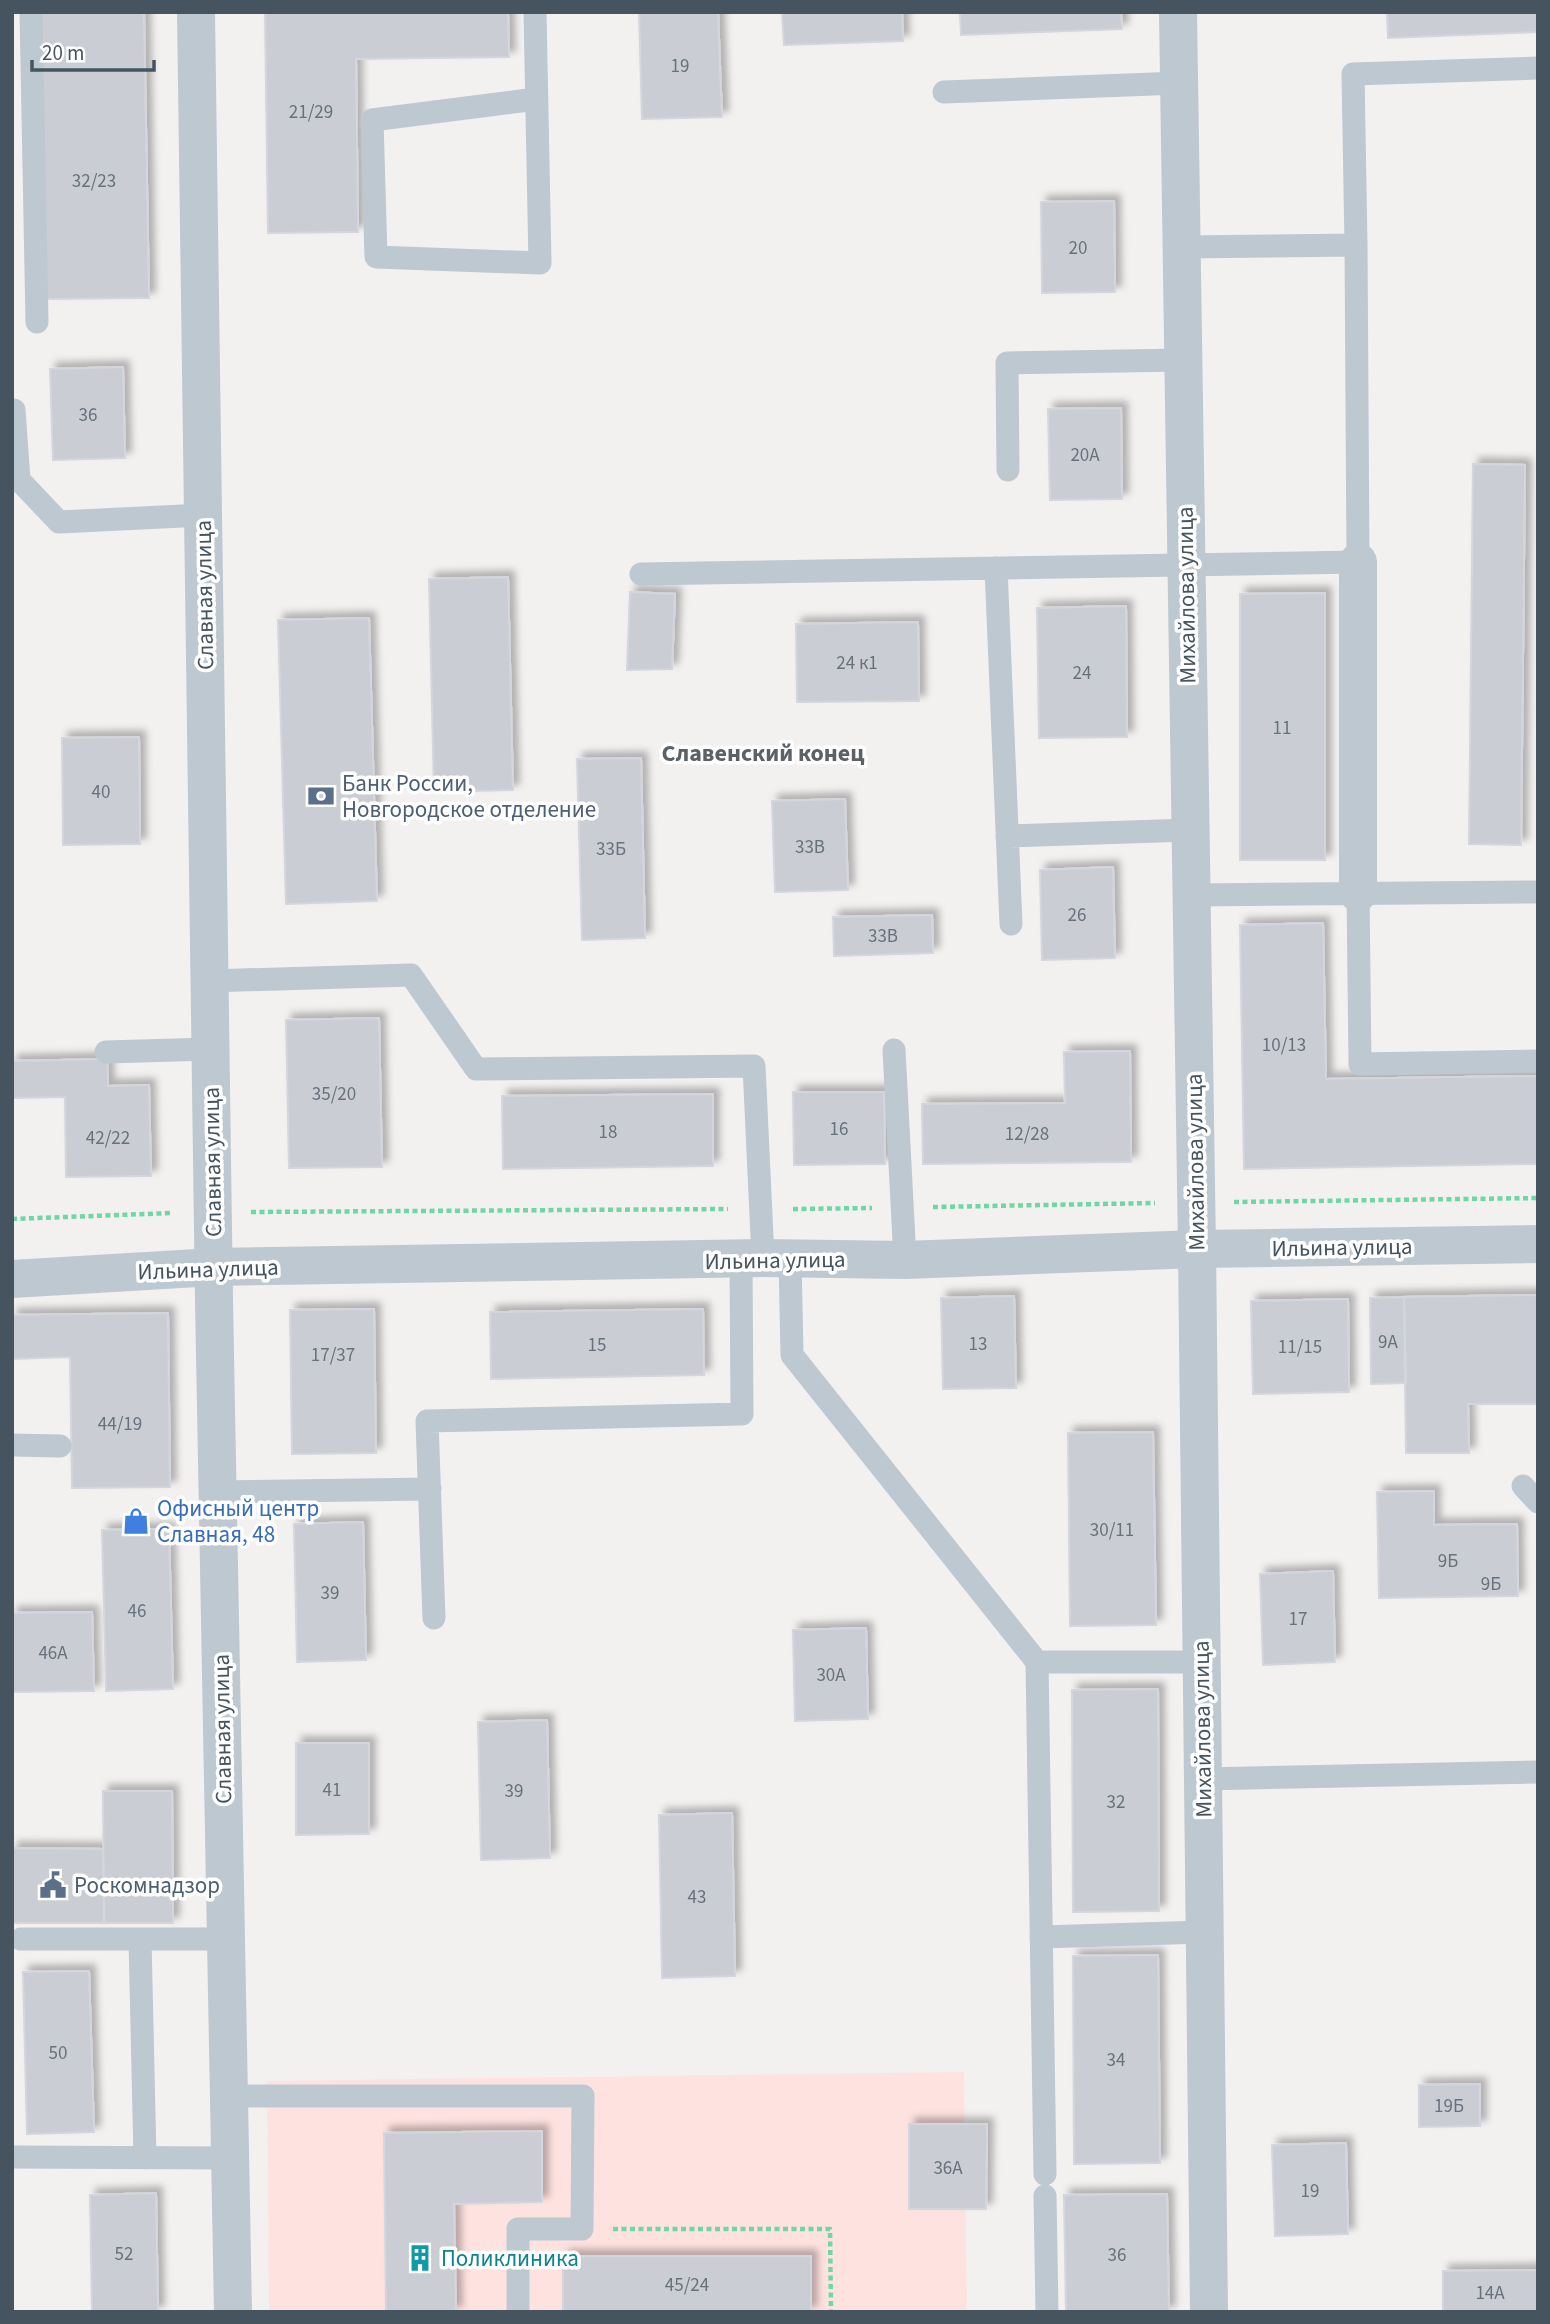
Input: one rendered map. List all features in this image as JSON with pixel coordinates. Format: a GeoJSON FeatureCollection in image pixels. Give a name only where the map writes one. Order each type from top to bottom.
{"type":"FeatureCollection","features":[{"type":"Feature","properties":{"kind":"street","name":"Славная улица"},"geometry":{"type":"LineString","coordinates":[[196,12],[210,1049],[233,2312]]}},
{"type":"Feature","properties":{"kind":"street","name":"Михайлова улица"},"geometry":{"type":"LineString","coordinates":[[1178,12],[1197,1249],[1209,2312]]}},
{"type":"Feature","properties":{"kind":"street"},"geometry":{"type":"LineString","coordinates":[[1358,562],[1358,893]]}},
{"type":"Feature","properties":{"kind":"street","name":"Ильина улица"},"geometry":{"type":"LineString","coordinates":[[12,1279],[214,1267],[764,1259],[905,1260],[1197,1249],[1538,1244]]}},
{"type":"Feature","properties":{"kind":"lane"},"geometry":{"type":"LineString","coordinates":[[31,12],[37,323]]}},
{"type":"Feature","properties":{"kind":"lane"},"geometry":{"type":"LineString","coordinates":[[535,12],[540,263],[376,257],[372,120],[536,99]]}},
{"type":"Feature","properties":{"kind":"lane"},"geometry":{"type":"LineString","coordinates":[[641,574],[1358,562],[1353,74],[1538,68]]}},
{"type":"Feature","properties":{"kind":"lane"},"geometry":{"type":"LineString","coordinates":[[944,92],[1179,83]]}},
{"type":"Feature","properties":{"kind":"lane"},"geometry":{"type":"LineString","coordinates":[[1182,247],[1356,246]]}},
{"type":"Feature","properties":{"kind":"lane"},"geometry":{"type":"LineString","coordinates":[[1008,470],[1007,363],[1183,359]]}},
{"type":"Feature","properties":{"kind":"lane"},"geometry":{"type":"LineString","coordinates":[[13,410],[19,480],[60,522],[203,515]]}},
{"type":"Feature","properties":{"kind":"lane"},"geometry":{"type":"LineString","coordinates":[[996,568],[1011,924]]}},
{"type":"Feature","properties":{"kind":"lane"},"geometry":{"type":"LineString","coordinates":[[1007,836],[1189,830]]}},
{"type":"Feature","properties":{"kind":"lane"},"geometry":{"type":"LineString","coordinates":[[1190,895],[1538,892]]}},
{"type":"Feature","properties":{"kind":"lane"},"geometry":{"type":"LineString","coordinates":[[1358,893],[1360,1064],[1538,1061]]}},
{"type":"Feature","properties":{"kind":"lane"},"geometry":{"type":"LineString","coordinates":[[209,981],[411,975],[476,1069],[754,1066],[764,1259],[743,1414],[427,1421],[434,1618]]}},
{"type":"Feature","properties":{"kind":"lane"},"geometry":{"type":"LineString","coordinates":[[106,1052],[210,1049]]}},
{"type":"Feature","properties":{"kind":"lane"},"geometry":{"type":"LineString","coordinates":[[894,1050],[905,1260]]}},
{"type":"Feature","properties":{"kind":"lane"},"geometry":{"type":"LineString","coordinates":[[764,1259],[792,1355],[1037,1662],[1047,2312]]}},
{"type":"Feature","properties":{"kind":"lane"},"geometry":{"type":"LineString","coordinates":[[12,1446],[60,1446]]}},
{"type":"Feature","properties":{"kind":"lane"},"geometry":{"type":"LineString","coordinates":[[218,1492],[430,1489]]}},
{"type":"Feature","properties":{"kind":"lane"},"geometry":{"type":"LineString","coordinates":[[1037,1662],[1201,1662]]}},
{"type":"Feature","properties":{"kind":"lane"},"geometry":{"type":"LineString","coordinates":[[1202,1779],[1538,1772]]}},
{"type":"Feature","properties":{"kind":"lane"},"geometry":{"type":"LineString","coordinates":[[1041,1937],[1204,1933]]}},
{"type":"Feature","properties":{"kind":"lane"},"geometry":{"type":"LineString","coordinates":[[22,1939],[226,1938]]}},
{"type":"Feature","properties":{"kind":"lane"},"geometry":{"type":"LineString","coordinates":[[140,1939],[145,2158]]}},
{"type":"Feature","properties":{"kind":"lane"},"geometry":{"type":"LineString","coordinates":[[229,2096],[583,2096],[582,2229],[518,2229],[519,2312]]}},
{"type":"Feature","properties":{"kind":"lane"},"geometry":{"type":"LineString","coordinates":[[12,2157],[230,2158]]}},
{"type":"Feature","properties":{"kind":"path"},"geometry":{"type":"LineString","coordinates":[[582,2229],[830,2229],[831,2312]]}},
{"type":"Feature","properties":{"kind":"shaded area"},"geometry":{"type":"Polygon","coordinates":[[[964,2072],[967,2312],[269,2312],[267,2081],[964,2072]]]}},
{"type":"Feature","properties":{"kind":"building"},"geometry":{"type":"Polygon","coordinates":[[[37,12],[144,12],[149,298],[43,299],[37,12]]]}},
{"type":"Feature","properties":{"kind":"building"},"geometry":{"type":"Polygon","coordinates":[[[265,12],[508,12],[509,57],[356,59],[358,232],[268,233],[265,12]]]}},
{"type":"Feature","properties":{"kind":"building"},"geometry":{"type":"Polygon","coordinates":[[[639,12],[718,12],[722,117],[642,119],[639,12]]]}},
{"type":"Feature","properties":{"kind":"building"},"geometry":{"type":"Polygon","coordinates":[[[782,12],[902,12],[903,41],[784,45],[782,12]]]}},
{"type":"Feature","properties":{"kind":"building"},"geometry":{"type":"Polygon","coordinates":[[[960,12],[1121,12],[1122,29],[961,35],[960,12]]]}},
{"type":"Feature","properties":{"kind":"building"},"geometry":{"type":"Polygon","coordinates":[[[1387,12],[1538,12],[1538,32],[1388,38],[1387,12]]]}},
{"type":"Feature","properties":{"kind":"building"},"geometry":{"type":"Polygon","coordinates":[[[1114,201],[1115,292],[1042,293],[1041,202],[1114,201]]]}},
{"type":"Feature","properties":{"kind":"building"},"geometry":{"type":"Polygon","coordinates":[[[123,367],[125,458],[53,460],[50,369],[123,367]]]}},
{"type":"Feature","properties":{"kind":"building"},"geometry":{"type":"Polygon","coordinates":[[[1121,408],[1122,499],[1050,500],[1048,409],[1121,408]]]}},
{"type":"Feature","properties":{"kind":"building"},"geometry":{"type":"Polygon","coordinates":[[[1473,464],[1525,465],[1521,845],[1469,844],[1473,464]]]}},
{"type":"Feature","properties":{"kind":"building"},"geometry":{"type":"Polygon","coordinates":[[[508,577],[513,790],[434,792],[429,579],[508,577]]]}},
{"type":"Feature","properties":{"kind":"building"},"geometry":{"type":"Polygon","coordinates":[[[630,592],[675,594],[672,669],[627,670],[630,592]]]}},
{"type":"Feature","properties":{"kind":"building"},"geometry":{"type":"Polygon","coordinates":[[[1325,593],[1325,860],[1240,860],[1240,594],[1325,593]]]}},
{"type":"Feature","properties":{"kind":"building"},"geometry":{"type":"Polygon","coordinates":[[[1126,606],[1127,737],[1039,738],[1037,608],[1126,606]]]}},
{"type":"Feature","properties":{"kind":"building"},"geometry":{"type":"Polygon","coordinates":[[[369,618],[377,901],[286,904],[278,620],[369,618]]]}},
{"type":"Feature","properties":{"kind":"building"},"geometry":{"type":"Polygon","coordinates":[[[918,622],[919,701],[797,702],[796,624],[918,622]]]}},
{"type":"Feature","properties":{"kind":"building"},"geometry":{"type":"Polygon","coordinates":[[[139,737],[140,844],[63,845],[62,738],[139,737]]]}},
{"type":"Feature","properties":{"kind":"building"},"geometry":{"type":"Polygon","coordinates":[[[641,758],[645,938],[582,940],[577,759],[641,758]]]}},
{"type":"Feature","properties":{"kind":"building"},"geometry":{"type":"Polygon","coordinates":[[[845,799],[848,890],[775,892],[772,801],[845,799]]]}},
{"type":"Feature","properties":{"kind":"building"},"geometry":{"type":"Polygon","coordinates":[[[1113,867],[1115,958],[1042,960],[1040,870],[1113,867]]]}},
{"type":"Feature","properties":{"kind":"building"},"geometry":{"type":"Polygon","coordinates":[[[932,915],[933,953],[834,956],[833,917],[932,915]]]}},
{"type":"Feature","properties":{"kind":"building"},"geometry":{"type":"Polygon","coordinates":[[[1323,923],[1326,1079],[1538,1076],[1538,1164],[1244,1169],[1240,925],[1323,923]]]}},
{"type":"Feature","properties":{"kind":"building"},"geometry":{"type":"Polygon","coordinates":[[[379,1018],[382,1167],[289,1168],[286,1020],[379,1018]]]}},
{"type":"Feature","properties":{"kind":"building"},"geometry":{"type":"Polygon","coordinates":[[[1130,1051],[1131,1162],[923,1164],[922,1104],[1065,1103],[1064,1052],[1130,1051]]]}},
{"type":"Feature","properties":{"kind":"building"},"geometry":{"type":"Polygon","coordinates":[[[107,1059],[108,1086],[149,1085],[151,1176],[66,1177],[65,1097],[12,1098],[12,1061],[107,1059]]]}},
{"type":"Feature","properties":{"kind":"building"},"geometry":{"type":"Polygon","coordinates":[[[793,1092],[884,1092],[885,1164],[794,1165],[793,1092]]]}},
{"type":"Feature","properties":{"kind":"building"},"geometry":{"type":"Polygon","coordinates":[[[713,1094],[713,1166],[503,1169],[502,1096],[713,1094]]]}},
{"type":"Feature","properties":{"kind":"building"},"geometry":{"type":"Polygon","coordinates":[[[1538,1295],[1538,1404],[1468,1404],[1469,1453],[1406,1453],[1404,1297],[1538,1295]]]}},
{"type":"Feature","properties":{"kind":"building"},"geometry":{"type":"Polygon","coordinates":[[[1014,1296],[1016,1388],[943,1389],[941,1298],[1014,1296]]]}},
{"type":"Feature","properties":{"kind":"building"},"geometry":{"type":"Polygon","coordinates":[[[1404,1297],[1406,1383],[1371,1384],[1370,1298],[1404,1297]]]}},
{"type":"Feature","properties":{"kind":"building"},"geometry":{"type":"Polygon","coordinates":[[[1348,1299],[1349,1392],[1253,1394],[1251,1301],[1348,1299]]]}},
{"type":"Feature","properties":{"kind":"building"},"geometry":{"type":"Polygon","coordinates":[[[374,1309],[376,1453],[292,1454],[290,1310],[374,1309]]]}},
{"type":"Feature","properties":{"kind":"building"},"geometry":{"type":"Polygon","coordinates":[[[703,1309],[704,1375],[491,1379],[490,1312],[703,1309]]]}},
{"type":"Feature","properties":{"kind":"building"},"geometry":{"type":"Polygon","coordinates":[[[168,1313],[170,1487],[72,1488],[70,1357],[12,1359],[12,1315],[168,1313]]]}},
{"type":"Feature","properties":{"kind":"building"},"geometry":{"type":"Polygon","coordinates":[[[1153,1432],[1156,1625],[1070,1626],[1068,1433],[1153,1432]]]}},
{"type":"Feature","properties":{"kind":"building"},"geometry":{"type":"Polygon","coordinates":[[[1434,1491],[1434,1525],[1517,1524],[1518,1596],[1379,1598],[1377,1492],[1434,1491]]]}},
{"type":"Feature","properties":{"kind":"building"},"geometry":{"type":"Polygon","coordinates":[[[363,1522],[366,1660],[297,1662],[294,1524],[363,1522]]]}},
{"type":"Feature","properties":{"kind":"building"},"geometry":{"type":"Polygon","coordinates":[[[169,1529],[173,1689],[106,1691],[102,1530],[169,1529]]]}},
{"type":"Feature","properties":{"kind":"building"},"geometry":{"type":"Polygon","coordinates":[[[1333,1571],[1335,1662],[1263,1665],[1260,1574],[1333,1571]]]}},
{"type":"Feature","properties":{"kind":"building"},"geometry":{"type":"Polygon","coordinates":[[[92,1612],[94,1691],[12,1692],[12,1613],[92,1612]]]}},
{"type":"Feature","properties":{"kind":"building"},"geometry":{"type":"Polygon","coordinates":[[[866,1628],[868,1719],[795,1721],[793,1630],[866,1628]]]}},
{"type":"Feature","properties":{"kind":"building"},"geometry":{"type":"Polygon","coordinates":[[[1158,1689],[1159,1911],[1073,1912],[1072,1690],[1158,1689]]]}},
{"type":"Feature","properties":{"kind":"building"},"geometry":{"type":"Polygon","coordinates":[[[547,1720],[550,1858],[481,1860],[478,1722],[547,1720]]]}},
{"type":"Feature","properties":{"kind":"building"},"geometry":{"type":"Polygon","coordinates":[[[296,1743],[369,1743],[369,1834],[296,1835],[296,1743]]]}},
{"type":"Feature","properties":{"kind":"building"},"geometry":{"type":"Polygon","coordinates":[[[103,1791],[172,1791],[173,1923],[104,1923],[103,1791]]]}},
{"type":"Feature","properties":{"kind":"building"},"geometry":{"type":"Polygon","coordinates":[[[732,1813],[735,1976],[662,1978],[659,1815],[732,1813]]]}},
{"type":"Feature","properties":{"kind":"building"},"geometry":{"type":"Polygon","coordinates":[[[12,1848],[103,1849],[104,1923],[12,1923],[12,1848]]]}},
{"type":"Feature","properties":{"kind":"building"},"geometry":{"type":"Polygon","coordinates":[[[1158,1955],[1160,2163],[1074,2164],[1073,1956],[1158,1955]]]}},
{"type":"Feature","properties":{"kind":"building"},"geometry":{"type":"Polygon","coordinates":[[[89,1971],[94,2132],[27,2134],[23,1972],[89,1971]]]}},
{"type":"Feature","properties":{"kind":"building"},"geometry":{"type":"Polygon","coordinates":[[[1480,2084],[1480,2126],[1419,2127],[1419,2085],[1480,2084]]]}},
{"type":"Feature","properties":{"kind":"building"},"geometry":{"type":"Polygon","coordinates":[[[909,2124],[987,2124],[986,2209],[909,2209],[909,2124]]]}},
{"type":"Feature","properties":{"kind":"building","name":"Поликлиника"},"geometry":{"type":"Polygon","coordinates":[[[542,2131],[542,2202],[454,2204],[456,2312],[386,2312],[384,2133],[542,2131]]]}},
{"type":"Feature","properties":{"kind":"building"},"geometry":{"type":"Polygon","coordinates":[[[1346,2143],[1348,2234],[1275,2236],[1272,2145],[1346,2143]]]}},
{"type":"Feature","properties":{"kind":"building"},"geometry":{"type":"Polygon","coordinates":[[[156,2193],[158,2312],[92,2312],[90,2195],[156,2193]]]}},
{"type":"Feature","properties":{"kind":"building"},"geometry":{"type":"Polygon","coordinates":[[[1167,2194],[1169,2312],[1066,2312],[1064,2195],[1167,2194]]]}},
{"type":"Feature","properties":{"kind":"building"},"geometry":{"type":"Polygon","coordinates":[[[563,2256],[811,2256],[811,2312],[563,2312],[563,2256]]]}},
{"type":"Feature","properties":{"kind":"building"},"geometry":{"type":"Polygon","coordinates":[[[1538,2270],[1538,2312],[1443,2312],[1443,2271],[1538,2270]]]}},
{"type":"Feature","properties":{"kind":"place","name":"Банк России, Новгородское отделение"},"geometry":{"type":"Point","coordinates":[321,796]}},
{"type":"Feature","properties":{"kind":"place","name":"Офисный центр Славная, 48"},"geometry":{"type":"Point","coordinates":[136,1521]}},
{"type":"Feature","properties":{"kind":"place","name":"Роскомнадзор"},"geometry":{"type":"Point","coordinates":[53,1885]}},
{"type":"Feature","properties":{"kind":"place","name":"Поликлиника"},"geometry":{"type":"Point","coordinates":[420,2258]}},
{"type":"Feature","properties":{"kind":"district","name":"Славенский конец"},"geometry":{"type":"Point","coordinates":[763,753]}}]}
